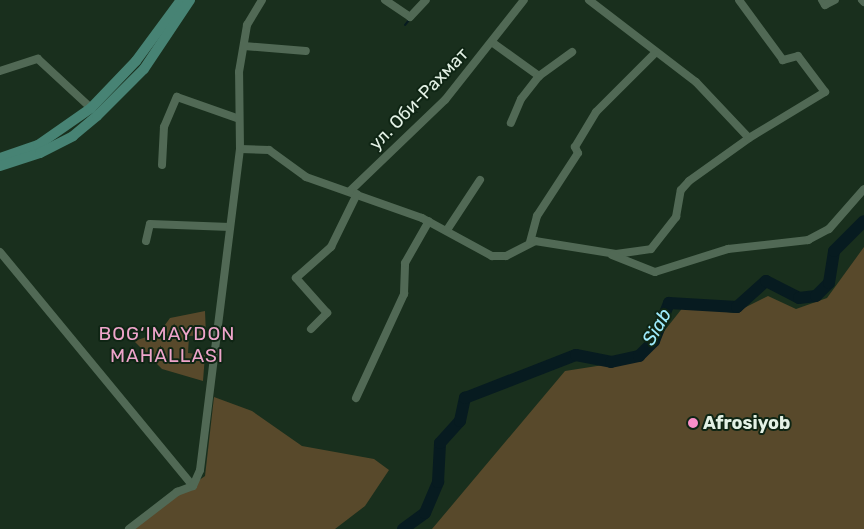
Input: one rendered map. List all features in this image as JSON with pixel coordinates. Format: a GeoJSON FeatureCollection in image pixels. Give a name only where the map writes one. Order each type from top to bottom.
{"type":"FeatureCollection","features":[{"type":"Feature","properties":{"kind":"main road"},"geometry":{"type":"LineString","coordinates":[[0,158],[38,145],[91,108],[136,61],[181,0]]}},
{"type":"Feature","properties":{"kind":"main road"},"geometry":{"type":"LineString","coordinates":[[0,166],[40,153],[73,136],[97,116],[144,69],[190,0]]}},
{"type":"Feature","properties":{"kind":"street"},"geometry":{"type":"LineString","coordinates":[[193,486],[204,450],[240,149],[237,118],[244,46],[247,25],[262,0]]}},
{"type":"Feature","properties":{"kind":"street"},"geometry":{"type":"LineString","coordinates":[[385,0],[410,16],[426,0]]}},
{"type":"Feature","properties":{"kind":"street","name":"ул. Оби-Рахмат"},"geometry":{"type":"LineString","coordinates":[[311,329],[327,313],[296,278],[331,247],[354,192],[445,100],[493,42],[524,0]]}},
{"type":"Feature","properties":{"kind":"street"},"geometry":{"type":"LineString","coordinates":[[589,0],[655,53],[662,54],[696,82],[749,138]]}},
{"type":"Feature","properties":{"kind":"street"},"geometry":{"type":"LineString","coordinates":[[240,149],[269,150],[306,177],[354,192],[429,221],[499,257],[530,242],[607,252],[651,249],[676,217],[681,190],[689,181],[749,138],[825,92],[798,56],[783,60],[739,0]]}},
{"type":"Feature","properties":{"kind":"street"},"geometry":{"type":"LineString","coordinates":[[822,0],[825,5],[835,0]]}},
{"type":"Feature","properties":{"kind":"street"},"geometry":{"type":"LineString","coordinates":[[493,42],[539,76]]}},
{"type":"Feature","properties":{"kind":"street"},"geometry":{"type":"LineString","coordinates":[[244,46],[306,51]]}},
{"type":"Feature","properties":{"kind":"street"},"geometry":{"type":"LineString","coordinates":[[511,123],[521,99],[539,76],[572,52]]}},
{"type":"Feature","properties":{"kind":"street"},"geometry":{"type":"LineString","coordinates":[[530,242],[537,216],[578,153],[575,147],[596,112],[655,53]]}},
{"type":"Feature","properties":{"kind":"street"},"geometry":{"type":"LineString","coordinates":[[0,71],[38,59],[91,108]]}},
{"type":"Feature","properties":{"kind":"street"},"geometry":{"type":"LineString","coordinates":[[162,165],[164,127],[177,98],[237,118]]}},
{"type":"Feature","properties":{"kind":"street"},"geometry":{"type":"LineString","coordinates":[[447,230],[480,180]]}},
{"type":"Feature","properties":{"kind":"street"},"geometry":{"type":"LineString","coordinates":[[607,252],[655,272],[728,249],[808,240],[829,229],[864,188]]}},
{"type":"Feature","properties":{"kind":"street"},"geometry":{"type":"LineString","coordinates":[[356,398],[404,294],[405,263],[429,221]]}},
{"type":"Feature","properties":{"kind":"street"},"geometry":{"type":"LineString","coordinates":[[146,241],[150,224],[230,227]]}},
{"type":"Feature","properties":{"kind":"street"},"geometry":{"type":"LineString","coordinates":[[0,252],[193,486]]}},
{"type":"Feature","properties":{"kind":"street"},"geometry":{"type":"LineString","coordinates":[[129,529],[177,492],[193,486]]}},
{"type":"Feature","properties":{"kind":"shaded area","name":"Afrosiyob"},"geometry":{"type":"Polygon","coordinates":[[[864,247],[864,529],[432,529],[565,371],[642,359],[684,306],[734,313],[768,296],[796,309],[827,298],[864,247]]]}},
{"type":"Feature","properties":{"kind":"shaded area"},"geometry":{"type":"Polygon","coordinates":[[[205,311],[206,335],[189,336],[188,353],[205,355],[203,381],[162,369],[134,341],[159,333],[170,318],[205,311]]]}},
{"type":"Feature","properties":{"kind":"shaded area"},"geometry":{"type":"Polygon","coordinates":[[[214,397],[252,411],[302,446],[374,459],[389,470],[365,506],[335,529],[130,529],[205,476],[214,397]]]}},
{"type":"Feature","properties":{"kind":"waterway"},"geometry":{"type":"LineString","coordinates":[[405,25],[409,20]]}},
{"type":"Feature","properties":{"kind":"waterway","name":"Siab"},"geometry":{"type":"LineString","coordinates":[[403,529],[425,513],[438,482],[440,443],[460,421],[465,398],[576,355],[611,362],[639,356],[654,341],[669,303],[737,307],[766,281],[799,298],[816,296],[829,283],[834,251],[864,221]]}},
{"type":"Feature","properties":{"kind":"place","name":"Afrosiyob"},"geometry":{"type":"Point","coordinates":[693,423]}},
{"type":"Feature","properties":{"kind":"district","name":"BOG‘IMAYDON MAHALLASI"},"geometry":{"type":"Point","coordinates":[167,345]}}]}
